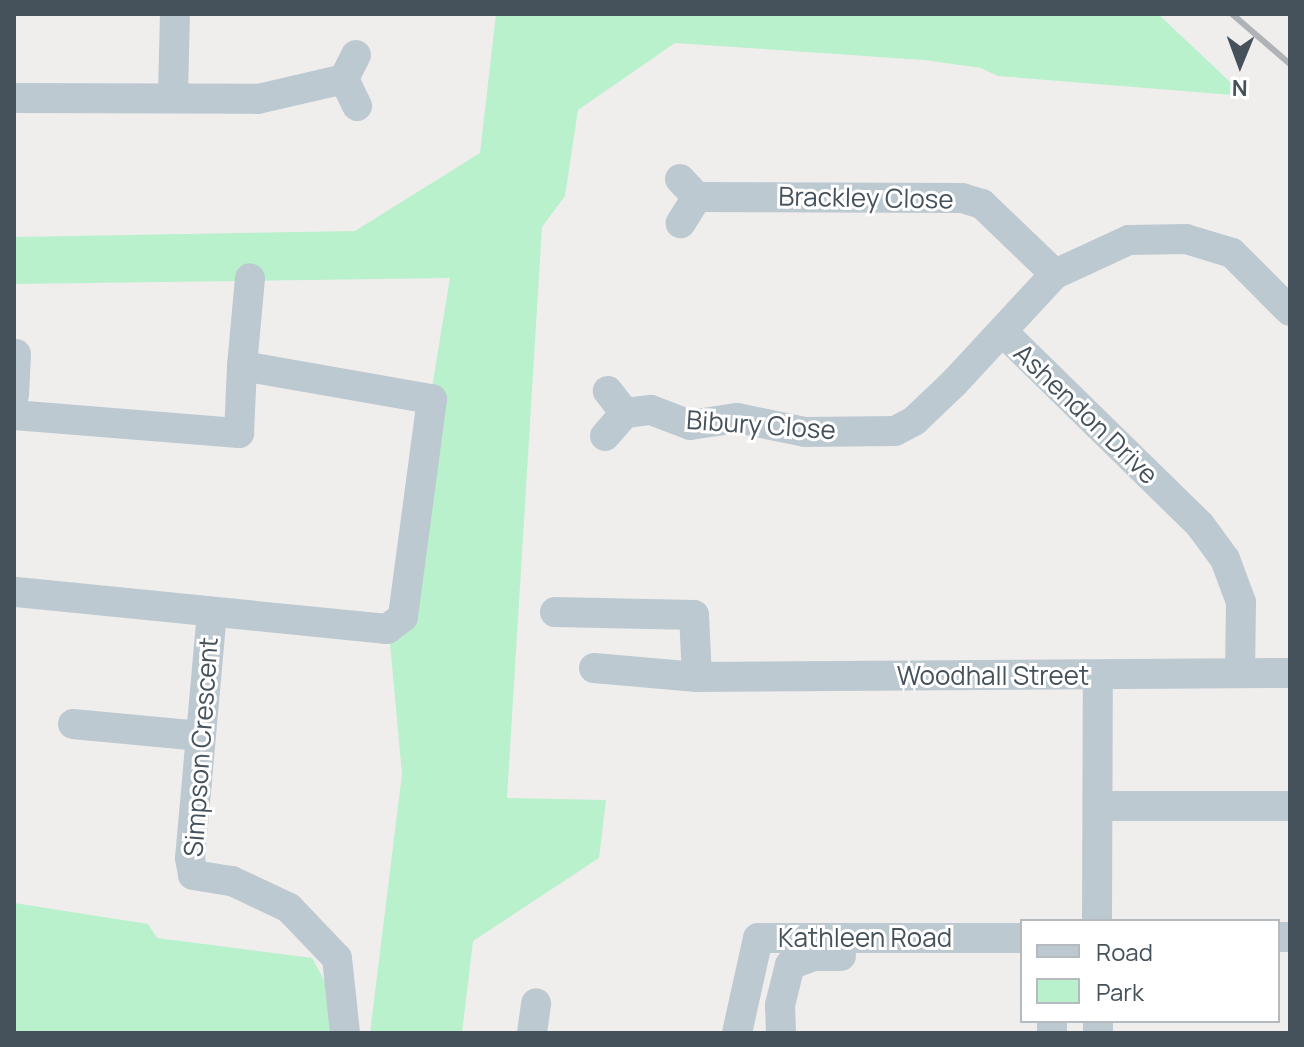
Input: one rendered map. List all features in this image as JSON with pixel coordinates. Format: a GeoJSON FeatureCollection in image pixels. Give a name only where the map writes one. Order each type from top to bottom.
{"type":"FeatureCollection","features":[{"type":"Feature","properties":{"kind":"street"},"geometry":{"type":"LineString","coordinates":[[173,95],[175,14]]}},
{"type":"Feature","properties":{"kind":"street"},"geometry":{"type":"LineString","coordinates":[[16,87],[258,99],[350,67],[357,106]]}},
{"type":"Feature","properties":{"kind":"street","name":"Brackley Close"},"geometry":{"type":"LineString","coordinates":[[681,223],[688,188],[962,198],[982,204],[1055,274]]}},
{"type":"Feature","properties":{"kind":"street","name":"Ashendon Drive"},"geometry":{"type":"LineString","coordinates":[[1240,673],[1241,602],[1225,559],[1200,525],[1003,332],[1055,274],[1098,250],[1129,240],[1186,239],[1232,253],[1290,311]]}},
{"type":"Feature","properties":{"kind":"street"},"geometry":{"type":"LineString","coordinates":[[14,415],[239,433],[250,278]]}},
{"type":"Feature","properties":{"kind":"street","name":"Bibury Close"},"geometry":{"type":"LineString","coordinates":[[605,436],[617,402],[651,410],[690,425],[737,418],[805,432],[895,431],[914,421],[1003,332]]}},
{"type":"Feature","properties":{"kind":"street"},"geometry":{"type":"LineString","coordinates":[[14,592],[387,629],[403,617],[432,399],[242,366]]}},
{"type":"Feature","properties":{"kind":"street","name":"Simpson Crescent"},"geometry":{"type":"LineString","coordinates":[[212,612],[200,736],[193,875],[232,881],[289,908],[337,958],[345,1033]]}},
{"type":"Feature","properties":{"kind":"street"},"geometry":{"type":"LineString","coordinates":[[555,612],[694,615],[697,677]]}},
{"type":"Feature","properties":{"kind":"street","name":"Woodhall Street"},"geometry":{"type":"LineString","coordinates":[[594,668],[697,677],[1290,673]]}},
{"type":"Feature","properties":{"kind":"street"},"geometry":{"type":"LineString","coordinates":[[1097,919],[1098,676]]}},
{"type":"Feature","properties":{"kind":"street"},"geometry":{"type":"LineString","coordinates":[[73,724],[200,736]]}},
{"type":"Feature","properties":{"kind":"street"},"geometry":{"type":"LineString","coordinates":[[1098,806],[1290,806]]}},
{"type":"Feature","properties":{"kind":"street","name":"Kathleen Road"},"geometry":{"type":"LineString","coordinates":[[737,1033],[758,938],[1020,938]]}},
{"type":"Feature","properties":{"kind":"street"},"geometry":{"type":"LineString","coordinates":[[781,1033],[784,977],[801,959],[1020,956]]}},
{"type":"Feature","properties":{"kind":"street"},"geometry":{"type":"LineString","coordinates":[[532,1033],[536,1003]]}},
{"type":"Feature","properties":{"kind":"green space"},"geometry":{"type":"Polygon","coordinates":[[[496,14],[1158,14],[1245,96],[998,76],[981,68],[924,60],[675,43],[578,110],[565,196],[542,227],[507,798],[606,800],[599,858],[473,941],[462,1033],[370,1033],[402,774],[390,643],[450,278],[14,284],[14,237],[355,231],[480,153],[496,14]]]}},
{"type":"Feature","properties":{"kind":"green space"},"geometry":{"type":"Polygon","coordinates":[[[14,903],[148,924],[157,938],[312,958],[328,987],[333,1033],[14,1033],[14,903]]]}},
{"type":"Feature","properties":{"kind":"railway"},"geometry":{"type":"LineString","coordinates":[[1232,14],[1290,64]]}}]}
